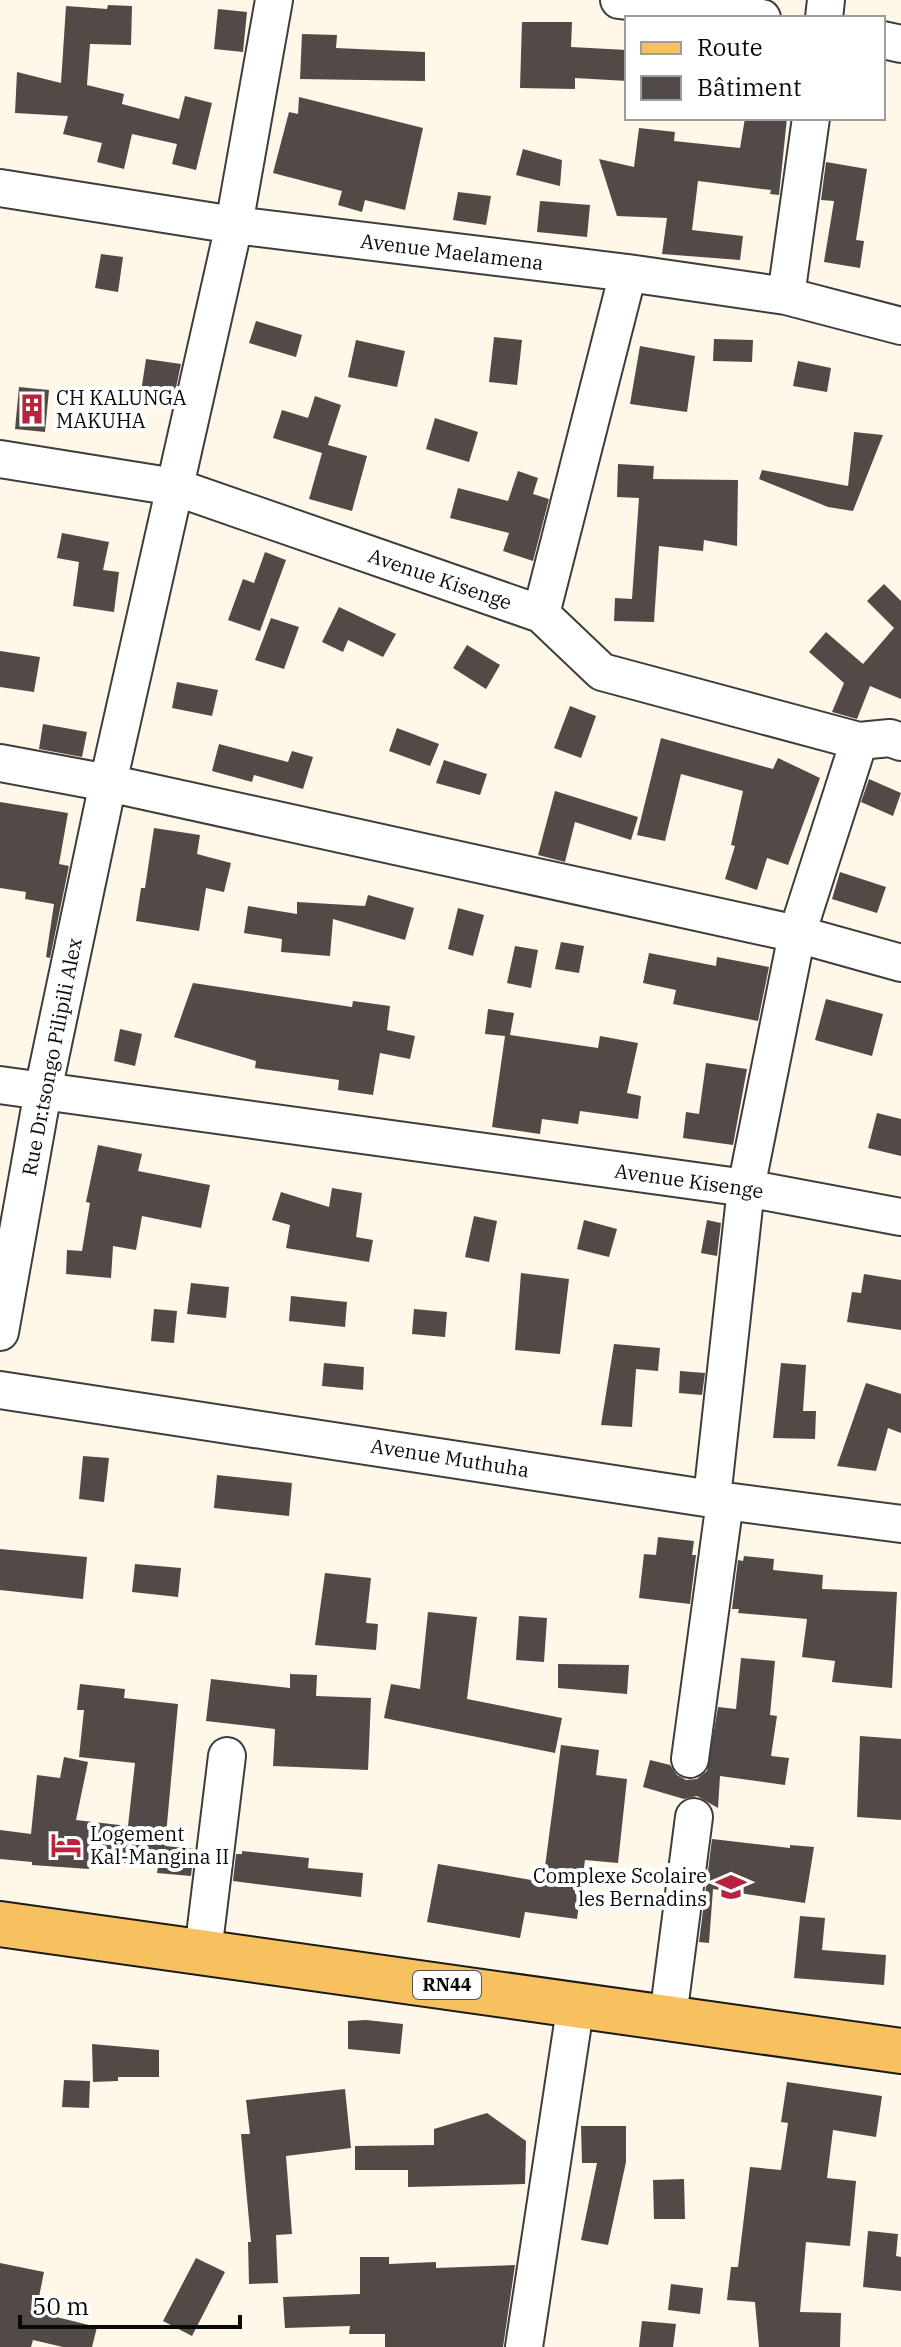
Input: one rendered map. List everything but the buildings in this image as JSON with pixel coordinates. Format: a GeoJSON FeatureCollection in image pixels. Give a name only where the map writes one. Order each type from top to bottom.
{"type":"FeatureCollection","features":[{"type":"Feature","properties":{"kind":"main road","name":"RN44"},"geometry":{"type":"LineString","coordinates":[[0,1924],[901,2051]]}},
{"type":"Feature","properties":{"kind":"street","name":"Rue Dr.tsongo Pilipili Alex"},"geometry":{"type":"LineString","coordinates":[[0,1332],[43,1091],[108,783],[234,225],[274,0]]}},
{"type":"Feature","properties":{"kind":"street"},"geometry":{"type":"LineString","coordinates":[[619,0],[748,16]]}},
{"type":"Feature","properties":{"kind":"street"},"geometry":{"type":"LineString","coordinates":[[786,296],[811,120]]}},
{"type":"Feature","properties":{"kind":"street","name":"Avenue Maelamena"},"geometry":{"type":"LineString","coordinates":[[0,188],[234,225],[628,273],[786,296],[901,326]]}},
{"type":"Feature","properties":{"kind":"street"},"geometry":{"type":"LineString","coordinates":[[541,614],[628,273]]}},
{"type":"Feature","properties":{"kind":"street","name":"Avenue Kisenge"},"geometry":{"type":"LineString","coordinates":[[0,459],[175,487],[541,614],[602,672],[859,741],[890,738],[901,742]]}},
{"type":"Feature","properties":{"kind":"street"},"geometry":{"type":"LineString","coordinates":[[690,1759],[718,1499],[746,1188],[797,934],[859,741]]}},
{"type":"Feature","properties":{"kind":"street"},"geometry":{"type":"LineString","coordinates":[[0,763],[108,783],[797,934],[901,963]]}},
{"type":"Feature","properties":{"kind":"street","name":"Avenue Kisenge"},"geometry":{"type":"LineString","coordinates":[[0,1085],[746,1188],[901,1217]]}},
{"type":"Feature","properties":{"kind":"street","name":"Avenue Muthuha"},"geometry":{"type":"LineString","coordinates":[[0,1390],[901,1524]]}},
{"type":"Feature","properties":{"kind":"street"},"geometry":{"type":"LineString","coordinates":[[203,1952],[227,1756]]}},
{"type":"Feature","properties":{"kind":"street"},"geometry":{"type":"LineString","coordinates":[[668,2017],[694,1817]]}},
{"type":"Feature","properties":{"kind":"street"},"geometry":{"type":"LineString","coordinates":[[524,2347],[576,2003]]}},
{"type":"Feature","properties":{"kind":"place","name":"CH KALUNGA MAKUHA"},"geometry":{"type":"Point","coordinates":[32,409]}},
{"type":"Feature","properties":{"kind":"place","name":"Logement Kal-Mangina II"},"geometry":{"type":"Point","coordinates":[66,1845]}},
{"type":"Feature","properties":{"kind":"place","name":"Complexe Scolaire les Bernadins"},"geometry":{"type":"Point","coordinates":[731,1887]}}]}
